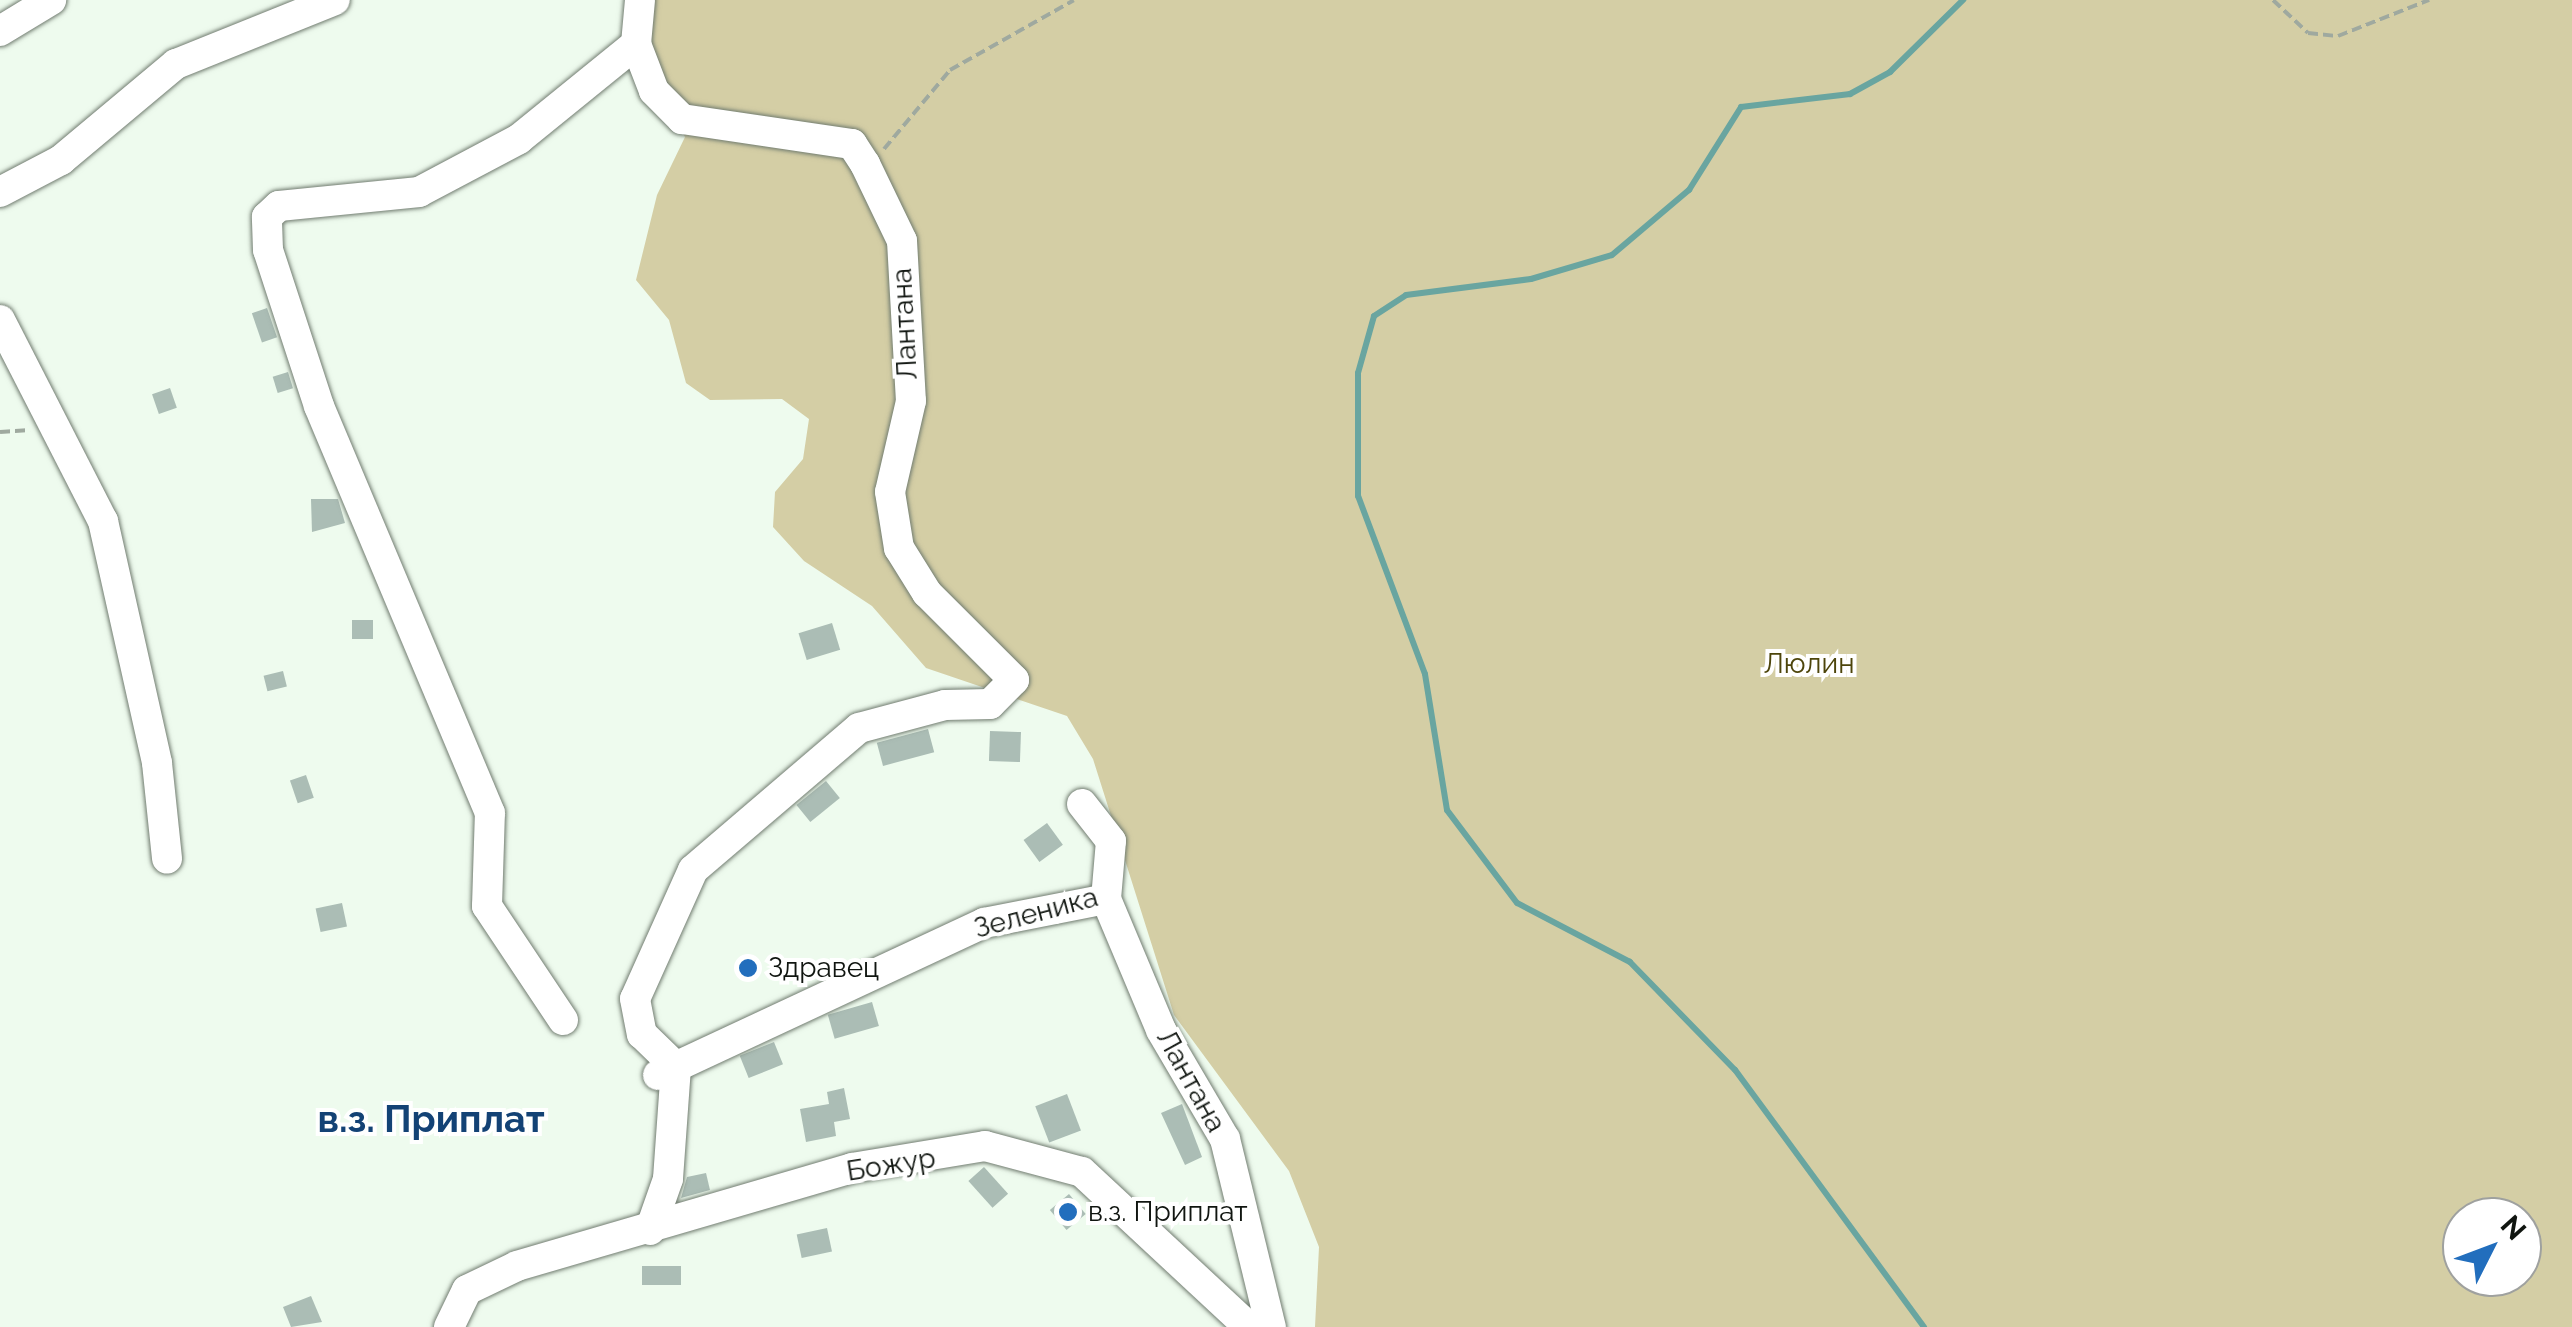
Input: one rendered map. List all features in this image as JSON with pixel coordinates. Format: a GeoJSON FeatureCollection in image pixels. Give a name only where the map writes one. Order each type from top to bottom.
{"type":"FeatureCollection","features":[{"type":"Feature","properties":{"kind":"street"},"geometry":{"type":"LineString","coordinates":[[0,31],[50,0]]}},
{"type":"Feature","properties":{"kind":"street"},"geometry":{"type":"LineString","coordinates":[[0,192],[61,160],[176,64],[334,0]]}},
{"type":"Feature","properties":{"kind":"street"},"geometry":{"type":"LineString","coordinates":[[640,0],[636,44],[654,90],[682,118],[864,152]]}},
{"type":"Feature","properties":{"kind":"street"},"geometry":{"type":"LineString","coordinates":[[562,1020],[487,906],[490,813],[319,406],[268,250],[267,217],[279,206],[419,192],[519,140],[636,44]]}},
{"type":"Feature","properties":{"kind":"street","name":"Лантана"},"geometry":{"type":"LineString","coordinates":[[664,1072],[642,1034],[635,1000],[693,870],[859,728],[945,705],[990,704],[1014,680],[927,593],[900,548],[890,492],[911,401],[902,241],[864,152]]}},
{"type":"Feature","properties":{"kind":"street"},"geometry":{"type":"LineString","coordinates":[[0,320],[102,522],[157,763],[168,858]]}},
{"type":"Feature","properties":{"kind":"street","name":"Зеленика"},"geometry":{"type":"LineString","coordinates":[[664,1072],[984,923],[1106,899],[1112,841],[1082,804]]}},
{"type":"Feature","properties":{"kind":"street","name":"Лантана"},"geometry":{"type":"LineString","coordinates":[[1106,899],[1162,1030],[1225,1140],[1271,1327]]}},
{"type":"Feature","properties":{"kind":"street"},"geometry":{"type":"LineString","coordinates":[[650,1230],[668,1179],[664,1072]]}},
{"type":"Feature","properties":{"kind":"street","name":"Божур"},"geometry":{"type":"LineString","coordinates":[[449,1327],[467,1290],[516,1266],[852,1168],[985,1146],[1032,1152],[1082,1172],[1249,1327]]}},
{"type":"Feature","properties":{"kind":"path"},"geometry":{"type":"LineString","coordinates":[[864,152],[950,70],[1074,0]]}},
{"type":"Feature","properties":{"kind":"path"},"geometry":{"type":"LineString","coordinates":[[2273,0],[2308,33],[2338,36],[2430,0]]}},
{"type":"Feature","properties":{"kind":"green space","name":"Люлин"},"geometry":{"type":"Polygon","coordinates":[[[644,0],[2572,0],[2572,1327],[1315,1327],[1319,1247],[1289,1171],[1174,1015],[1093,759],[1067,716],[926,668],[872,606],[804,561],[773,527],[775,492],[803,459],[809,419],[782,399],[710,400],[686,383],[669,320],[636,280],[657,195],[685,137],[641,53],[644,0]]]}},
{"type":"Feature","properties":{"kind":"building"},"geometry":{"type":"Polygon","coordinates":[[[267,308],[277,337],[262,343],[252,313],[267,308]]]}},
{"type":"Feature","properties":{"kind":"building"},"geometry":{"type":"Polygon","coordinates":[[[288,372],[293,388],[278,393],[273,377],[288,372]]]}},
{"type":"Feature","properties":{"kind":"building"},"geometry":{"type":"Polygon","coordinates":[[[170,388],[177,408],[159,414],[152,394],[170,388]]]}},
{"type":"Feature","properties":{"kind":"building"},"geometry":{"type":"Polygon","coordinates":[[[311,499],[338,499],[345,523],[312,532],[311,499]]]}},
{"type":"Feature","properties":{"kind":"building"},"geometry":{"type":"Polygon","coordinates":[[[352,620],[373,620],[373,639],[352,639],[352,620]]]}},
{"type":"Feature","properties":{"kind":"building"},"geometry":{"type":"Polygon","coordinates":[[[832,623],[840,650],[807,660],[799,633],[832,623]]]}},
{"type":"Feature","properties":{"kind":"building"},"geometry":{"type":"Polygon","coordinates":[[[283,671],[287,687],[267,691],[264,676],[283,671]]]}},
{"type":"Feature","properties":{"kind":"building"},"geometry":{"type":"Polygon","coordinates":[[[928,729],[934,752],[883,766],[877,743],[928,729]]]}},
{"type":"Feature","properties":{"kind":"building"},"geometry":{"type":"Polygon","coordinates":[[[990,731],[1021,732],[1020,762],[989,761],[990,731]]]}},
{"type":"Feature","properties":{"kind":"building"},"geometry":{"type":"Polygon","coordinates":[[[306,775],[314,798],[298,803],[290,781],[306,775]]]}},
{"type":"Feature","properties":{"kind":"building"},"geometry":{"type":"Polygon","coordinates":[[[826,781],[840,798],[810,822],[796,805],[826,781]]]}},
{"type":"Feature","properties":{"kind":"building"},"geometry":{"type":"Polygon","coordinates":[[[1047,823],[1063,845],[1039,862],[1024,840],[1047,823]]]}},
{"type":"Feature","properties":{"kind":"building"},"geometry":{"type":"Polygon","coordinates":[[[342,903],[347,926],[321,932],[316,909],[342,903]]]}},
{"type":"Feature","properties":{"kind":"building"},"geometry":{"type":"Polygon","coordinates":[[[872,1002],[879,1026],[835,1039],[828,1015],[872,1002]]]}},
{"type":"Feature","properties":{"kind":"building"},"geometry":{"type":"Polygon","coordinates":[[[774,1042],[783,1064],[749,1078],[740,1056],[774,1042]]]}},
{"type":"Feature","properties":{"kind":"building"},"geometry":{"type":"Polygon","coordinates":[[[844,1088],[850,1119],[834,1122],[836,1136],[806,1142],[800,1109],[829,1104],[827,1092],[844,1088]]]}},
{"type":"Feature","properties":{"kind":"building"},"geometry":{"type":"Polygon","coordinates":[[[1067,1094],[1081,1130],[1049,1143],[1035,1106],[1067,1094]]]}},
{"type":"Feature","properties":{"kind":"building"},"geometry":{"type":"Polygon","coordinates":[[[1182,1104],[1202,1157],[1185,1165],[1161,1113],[1182,1104]]]}},
{"type":"Feature","properties":{"kind":"building"},"geometry":{"type":"Polygon","coordinates":[[[984,1167],[1008,1194],[992,1208],[968,1181],[984,1167]]]}},
{"type":"Feature","properties":{"kind":"building"},"geometry":{"type":"Polygon","coordinates":[[[706,1173],[710,1190],[681,1198],[687,1177],[706,1173]]]}},
{"type":"Feature","properties":{"kind":"building","name":"в.з. Приплат"},"geometry":{"type":"Polygon","coordinates":[[[1069,1194],[1086,1214],[1067,1230],[1050,1210],[1069,1194]]]}},
{"type":"Feature","properties":{"kind":"building"},"geometry":{"type":"Polygon","coordinates":[[[827,1228],[832,1251],[802,1258],[797,1234],[827,1228]]]}},
{"type":"Feature","properties":{"kind":"building"},"geometry":{"type":"Polygon","coordinates":[[[642,1266],[681,1266],[681,1285],[642,1285],[642,1266]]]}},
{"type":"Feature","properties":{"kind":"building"},"geometry":{"type":"Polygon","coordinates":[[[311,1296],[322,1322],[291,1327],[283,1307],[311,1296]]]}},
{"type":"Feature","properties":{"kind":"waterway"},"geometry":{"type":"LineString","coordinates":[[1924,1327],[1735,1070],[1630,962],[1517,903],[1447,810],[1425,674],[1358,496],[1358,373],[1374,316],[1406,295],[1531,279],[1612,255],[1689,190],[1741,107],[1850,94],[1890,72],[1963,0]]}},
{"type":"Feature","properties":{"kind":"place","name":"Здравец"},"geometry":{"type":"Point","coordinates":[748,968]}},
{"type":"Feature","properties":{"kind":"place","name":"в.з. Приплат"},"geometry":{"type":"Point","coordinates":[1068,1212]}},
{"type":"Feature","properties":{"kind":"district","name":"в.з. Приплат"},"geometry":{"type":"Point","coordinates":[431,1119]}}]}
